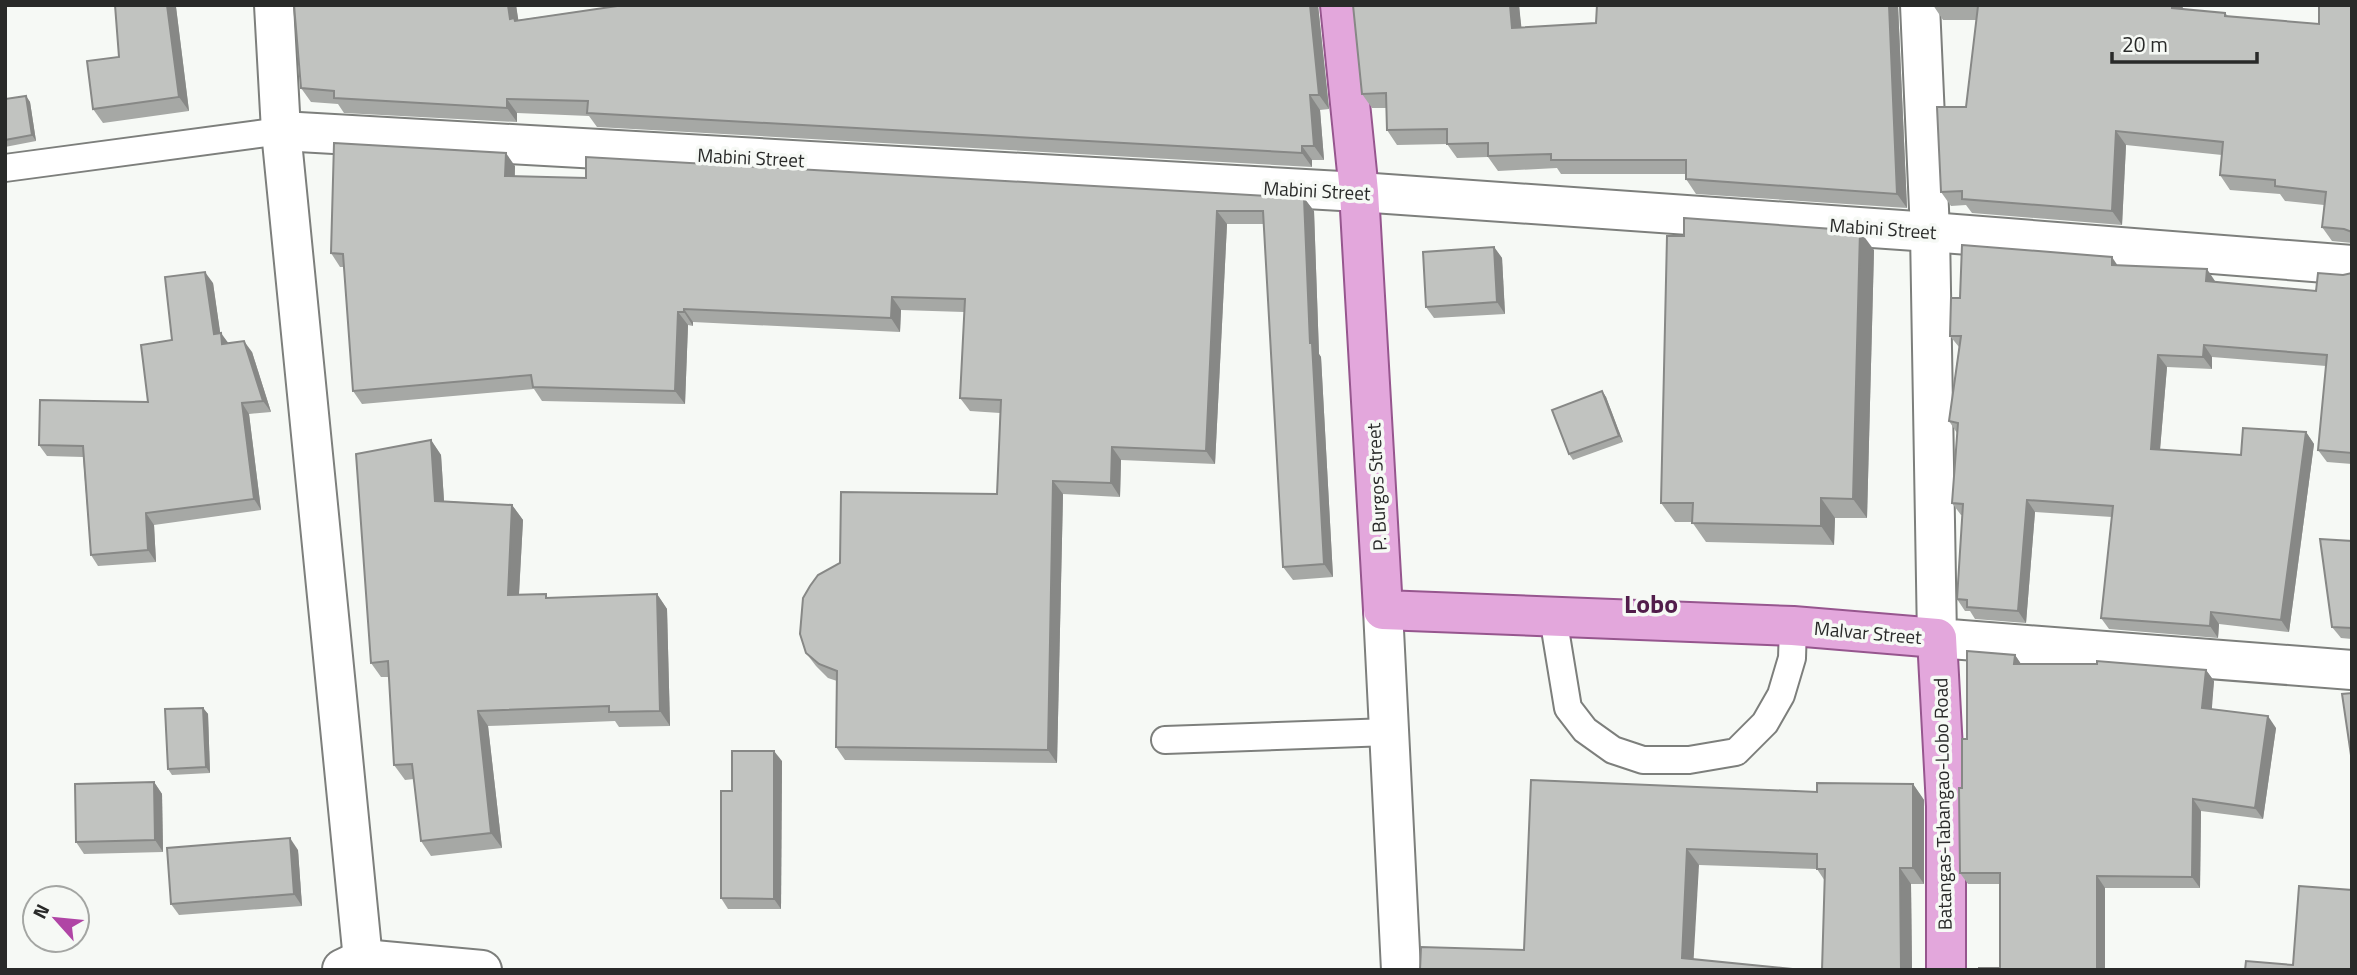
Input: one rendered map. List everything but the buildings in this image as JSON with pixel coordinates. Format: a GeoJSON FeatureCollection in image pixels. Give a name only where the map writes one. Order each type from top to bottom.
{"type":"FeatureCollection","features":[{"type":"Feature","properties":{"kind":"main road","name":"P. Burgos Street"},"geometry":{"type":"LineString","coordinates":[[1340,5],[1359,192],[1383,610]]}},
{"type":"Feature","properties":{"kind":"main road","name":"Malvar Street"},"geometry":{"type":"LineString","coordinates":[[1383,610],[1793,625],[1937,638]]}},
{"type":"Feature","properties":{"kind":"main road","name":"Batangas-Tabangao-Lobo Road"},"geometry":{"type":"LineString","coordinates":[[1937,638],[1946,806],[1946,970]]}},
{"type":"Feature","properties":{"kind":"street"},"geometry":{"type":"LineString","coordinates":[[274,5],[281,131],[356,966],[482,970]]}},
{"type":"Feature","properties":{"kind":"street"},"geometry":{"type":"LineString","coordinates":[[1920,5],[1930,232],[1937,638]]}},
{"type":"Feature","properties":{"kind":"street","name":"Mabini Street"},"geometry":{"type":"LineString","coordinates":[[281,131],[1359,192],[2352,265]]}},
{"type":"Feature","properties":{"kind":"street","name":"P. Burgos Street"},"geometry":{"type":"LineString","coordinates":[[1383,610],[1401,970]]}},
{"type":"Feature","properties":{"kind":"street","name":"Malvar Street"},"geometry":{"type":"LineString","coordinates":[[1937,638],[2352,670]]}},
{"type":"Feature","properties":{"kind":"lane"},"geometry":{"type":"LineString","coordinates":[[5,168],[281,131]]}},
{"type":"Feature","properties":{"kind":"lane"},"geometry":{"type":"LineString","coordinates":[[1553,617],[1567,708],[1585,730],[1613,750],[1643,760],[1689,760],[1736,752],[1765,723],[1781,695],[1792,658],[1793,625]]}},
{"type":"Feature","properties":{"kind":"lane"},"geometry":{"type":"LineString","coordinates":[[1165,740],[1390,732]]}},
{"type":"Feature","properties":{"kind":"district","name":"Lobo"},"geometry":{"type":"Point","coordinates":[1651,603]}}]}
